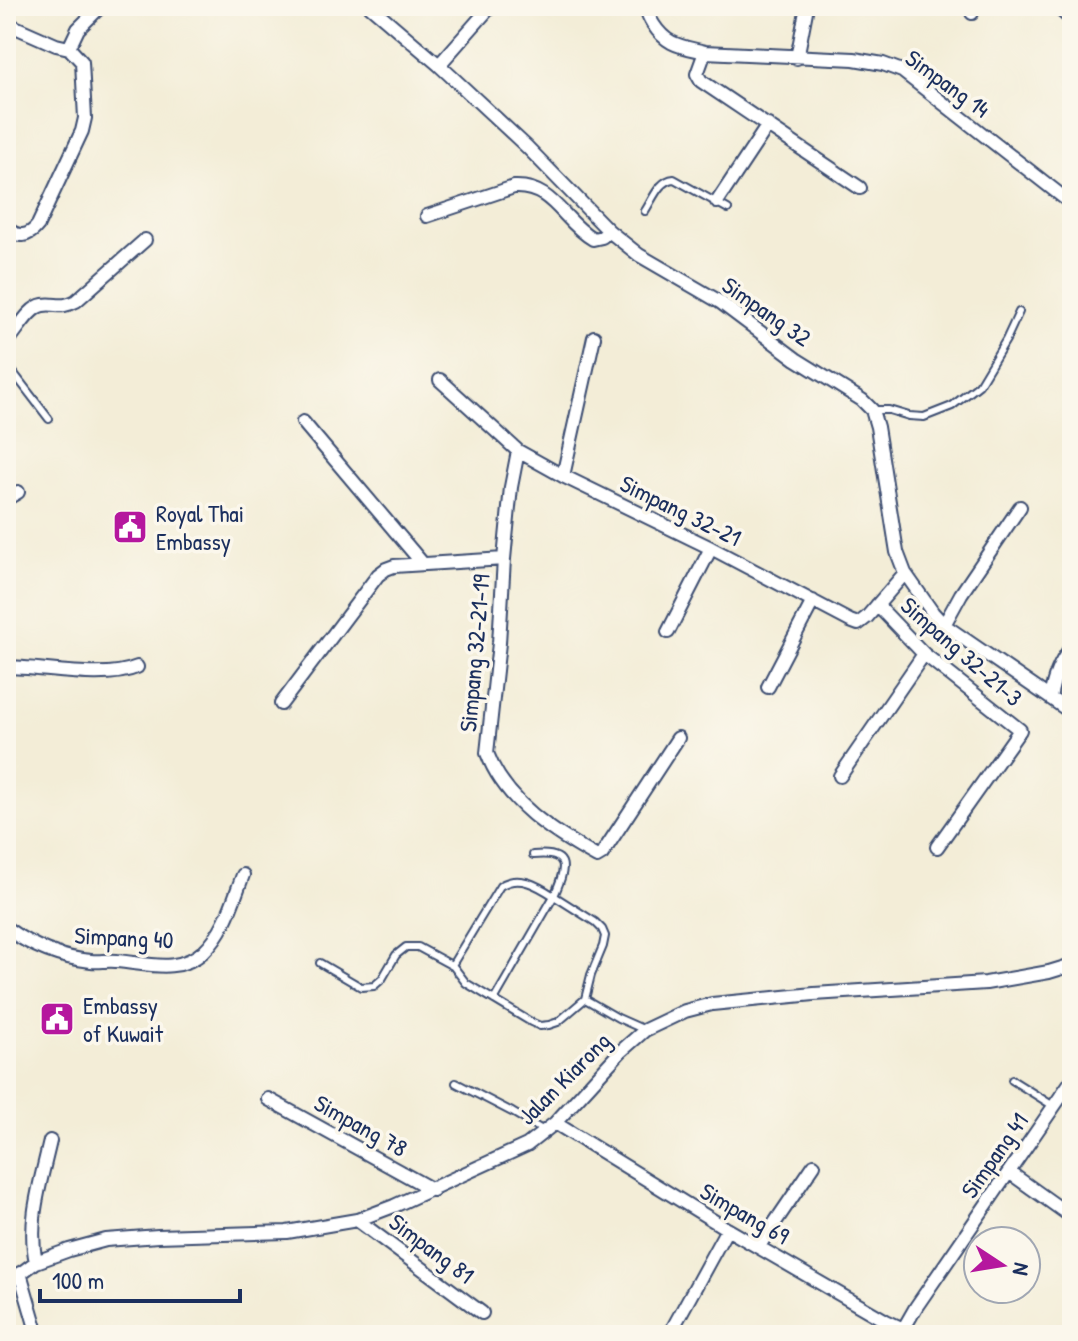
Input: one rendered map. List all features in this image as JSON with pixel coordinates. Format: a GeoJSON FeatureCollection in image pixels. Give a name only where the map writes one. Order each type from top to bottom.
{"type":"FeatureCollection","features":[{"type":"Feature","properties":{"kind":"street"},"geometry":{"type":"LineString","coordinates":[[69,48],[78,29],[101,6]]}},
{"type":"Feature","properties":{"kind":"street","name":"Simpang 32"},"geometry":{"type":"LineString","coordinates":[[370,6],[527,147],[609,231],[639,255],[720,302],[796,359],[862,400],[872,410]]}},
{"type":"Feature","properties":{"kind":"street"},"geometry":{"type":"LineString","coordinates":[[439,65],[491,6]]}},
{"type":"Feature","properties":{"kind":"street"},"geometry":{"type":"LineString","coordinates":[[797,58],[807,6]]}},
{"type":"Feature","properties":{"kind":"street"},"geometry":{"type":"LineString","coordinates":[[1056,6],[1072,20]]}},
{"type":"Feature","properties":{"kind":"street","name":"Simpang 14"},"geometry":{"type":"LineString","coordinates":[[647,10],[663,39],[705,52],[854,59],[902,71],[1072,204]]}},
{"type":"Feature","properties":{"kind":"street"},"geometry":{"type":"LineString","coordinates":[[6,23],[69,48],[82,62],[85,118],[82,131],[33,232],[19,235],[11,233],[6,227]]}},
{"type":"Feature","properties":{"kind":"street"},"geometry":{"type":"LineString","coordinates":[[705,52],[697,74],[701,81],[860,188]]}},
{"type":"Feature","properties":{"kind":"street"},"geometry":{"type":"LineString","coordinates":[[722,205],[768,125]]}},
{"type":"Feature","properties":{"kind":"street"},"geometry":{"type":"LineString","coordinates":[[427,216],[514,187],[525,187],[553,201],[584,234],[593,239],[609,231]]}},
{"type":"Feature","properties":{"kind":"street"},"geometry":{"type":"LineString","coordinates":[[6,343],[33,310],[41,305],[65,306],[76,301],[145,240]]}},
{"type":"Feature","properties":{"kind":"street"},"geometry":{"type":"LineString","coordinates":[[563,476],[594,337]]}},
{"type":"Feature","properties":{"kind":"street","name":"Simpang 32-21"},"geometry":{"type":"LineString","coordinates":[[440,380],[518,451],[858,624],[905,573]]}},
{"type":"Feature","properties":{"kind":"street"},"geometry":{"type":"LineString","coordinates":[[872,410],[897,552],[905,573],[944,625],[1072,713]]}},
{"type":"Feature","properties":{"kind":"street"},"geometry":{"type":"LineString","coordinates":[[303,422],[423,564]]}},
{"type":"Feature","properties":{"kind":"street","name":"Simpang 32-21-19"},"geometry":{"type":"LineString","coordinates":[[518,451],[511,487],[487,753],[493,768],[532,814],[597,857],[602,854],[678,738]]}},
{"type":"Feature","properties":{"kind":"street"},"geometry":{"type":"LineString","coordinates":[[6,499],[18,492]]}},
{"type":"Feature","properties":{"kind":"street"},"geometry":{"type":"LineString","coordinates":[[944,625],[961,594],[1020,507]]}},
{"type":"Feature","properties":{"kind":"street"},"geometry":{"type":"LineString","coordinates":[[668,632],[711,548]]}},
{"type":"Feature","properties":{"kind":"street"},"geometry":{"type":"LineString","coordinates":[[281,704],[378,575],[386,569],[504,559]]}},
{"type":"Feature","properties":{"kind":"street"},"geometry":{"type":"LineString","coordinates":[[768,687],[813,601]]}},
{"type":"Feature","properties":{"kind":"street","name":"Simpang 32-21-3"},"geometry":{"type":"LineString","coordinates":[[877,605],[924,654],[1020,730],[937,847]]}},
{"type":"Feature","properties":{"kind":"street"},"geometry":{"type":"LineString","coordinates":[[1050,698],[1053,677],[1072,646]]}},
{"type":"Feature","properties":{"kind":"street"},"geometry":{"type":"LineString","coordinates":[[840,776],[924,654]]}},
{"type":"Feature","properties":{"kind":"street"},"geometry":{"type":"LineString","coordinates":[[6,667],[94,673],[127,671],[137,667]]}},
{"type":"Feature","properties":{"kind":"street","name":"Simpang 40"},"geometry":{"type":"LineString","coordinates":[[6,928],[42,949],[69,958],[168,967],[188,961],[204,951],[229,913],[243,875]]}},
{"type":"Feature","properties":{"kind":"street","name":"Jalan Kiarong"},"geometry":{"type":"LineString","coordinates":[[6,1284],[36,1262],[106,1240],[287,1232],[357,1220],[433,1190],[527,1145],[550,1127],[620,1052],[645,1030],[685,1011],[712,1004],[814,994],[986,983],[1071,966]]}},
{"type":"Feature","properties":{"kind":"street","name":"Simpang 41"},"geometry":{"type":"LineString","coordinates":[[902,1332],[1072,1080]]}},
{"type":"Feature","properties":{"kind":"street","name":"Simpang 78"},"geometry":{"type":"LineString","coordinates":[[268,1099],[433,1190]]}},
{"type":"Feature","properties":{"kind":"street","name":"Simpang 69"},"geometry":{"type":"LineString","coordinates":[[550,1127],[902,1332],[916,1335]]}},
{"type":"Feature","properties":{"kind":"street"},"geometry":{"type":"LineString","coordinates":[[36,1262],[33,1222],[50,1141]]}},
{"type":"Feature","properties":{"kind":"street"},"geometry":{"type":"LineString","coordinates":[[759,1246],[814,1165]]}},
{"type":"Feature","properties":{"kind":"street"},"geometry":{"type":"LineString","coordinates":[[1009,1172],[1072,1217]]}},
{"type":"Feature","properties":{"kind":"street","name":"Simpang 81"},"geometry":{"type":"LineString","coordinates":[[357,1220],[482,1313]]}},
{"type":"Feature","properties":{"kind":"street"},"geometry":{"type":"LineString","coordinates":[[669,1335],[727,1229]]}},
{"type":"Feature","properties":{"kind":"street"},"geometry":{"type":"LineString","coordinates":[[20,1273],[38,1335]]}},
{"type":"Feature","properties":{"kind":"lane"},"geometry":{"type":"LineString","coordinates":[[645,211],[667,179],[674,179],[722,205]]}},
{"type":"Feature","properties":{"kind":"lane"},"geometry":{"type":"LineString","coordinates":[[872,410],[924,417],[952,406],[979,385],[1019,312]]}},
{"type":"Feature","properties":{"kind":"lane"},"geometry":{"type":"LineString","coordinates":[[6,363],[49,419]]}},
{"type":"Feature","properties":{"kind":"lane"},"geometry":{"type":"LineString","coordinates":[[494,1000],[564,875],[564,866],[554,856],[533,855]]}},
{"type":"Feature","properties":{"kind":"lane"},"geometry":{"type":"LineString","coordinates":[[320,963],[361,987],[374,986],[382,979],[396,955],[406,947],[418,947],[452,965],[466,983],[540,1026],[558,1022],[585,999],[605,936],[595,922],[535,884],[508,881],[500,886],[452,965]]}},
{"type":"Feature","properties":{"kind":"lane"},"geometry":{"type":"LineString","coordinates":[[585,999],[645,1030]]}},
{"type":"Feature","properties":{"kind":"lane"},"geometry":{"type":"LineString","coordinates":[[1012,1080],[1055,1107]]}},
{"type":"Feature","properties":{"kind":"lane"},"geometry":{"type":"LineString","coordinates":[[456,1083],[512,1112],[550,1127]]}},
{"type":"Feature","properties":{"kind":"place","name":"Royal Thai Embassy"},"geometry":{"type":"Point","coordinates":[130,527]}},
{"type":"Feature","properties":{"kind":"place","name":"Embassy of Kuwait"},"geometry":{"type":"Point","coordinates":[57,1019]}}]}
